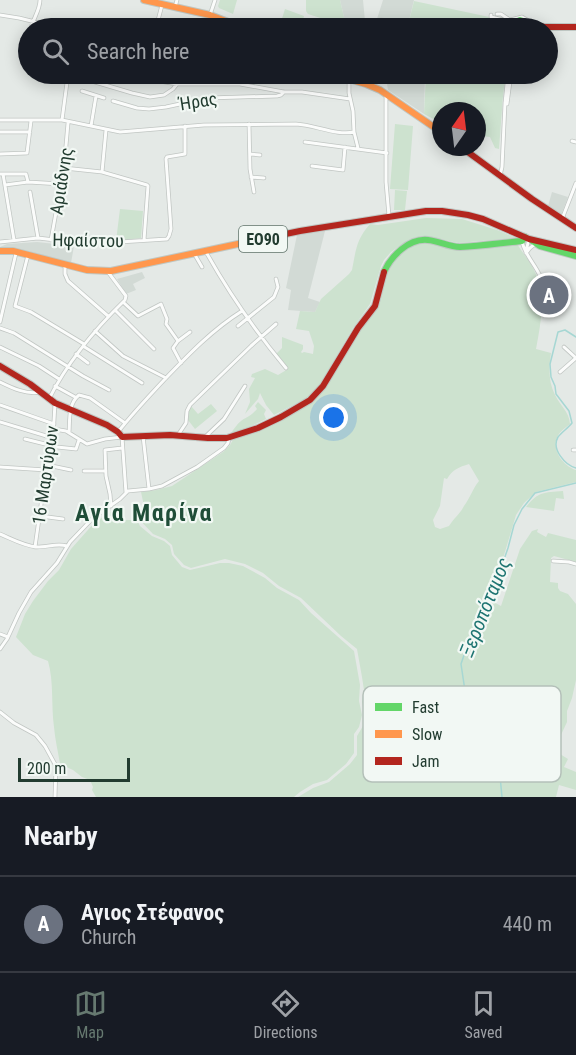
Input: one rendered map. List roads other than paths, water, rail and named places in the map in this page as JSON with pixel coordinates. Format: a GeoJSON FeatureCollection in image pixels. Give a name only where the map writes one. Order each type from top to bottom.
{"type":"FeatureCollection","features":[{"type":"Feature","properties":{"kind":"main road"},"geometry":{"type":"LineString","coordinates":[[144,0],[218,18]]}},
{"type":"Feature","properties":{"kind":"main road"},"geometry":{"type":"LineString","coordinates":[[558,27],[576,27]]}},
{"type":"Feature","properties":{"kind":"main road"},"geometry":{"type":"LineString","coordinates":[[366,84],[386,93],[432,126]]}},
{"type":"Feature","properties":{"kind":"main road"},"geometry":{"type":"LineString","coordinates":[[473,156],[576,228]]}},
{"type":"Feature","properties":{"kind":"main road","name":"ΕΟ90"},"geometry":{"type":"LineString","coordinates":[[0,251],[28,255],[91,271],[108,272],[290,233],[437,210],[483,219],[537,244],[576,256]]}},
{"type":"Feature","properties":{"kind":"main road"},"geometry":{"type":"LineString","coordinates":[[0,366],[30,384],[52,401],[104,424],[120,435],[229,438],[257,428],[308,401],[318,393],[357,329],[375,305],[386,267],[393,257],[406,247],[423,240],[432,240],[453,247],[525,239]]}},
{"type":"Feature","properties":{"kind":"main road","name":"ΕΟ90"},"geometry":{"type":"LineString","coordinates":[[525,239],[576,250]]}},
{"type":"Feature","properties":{"kind":"street"},"geometry":{"type":"LineString","coordinates":[[34,18],[39,8],[39,0]]}},
{"type":"Feature","properties":{"kind":"street"},"geometry":{"type":"LineString","coordinates":[[175,7],[177,0]]}},
{"type":"Feature","properties":{"kind":"street"},"geometry":{"type":"LineString","coordinates":[[210,15],[215,0]]}},
{"type":"Feature","properties":{"kind":"street"},"geometry":{"type":"LineString","coordinates":[[159,18],[162,5]]}},
{"type":"Feature","properties":{"kind":"street"},"geometry":{"type":"LineString","coordinates":[[498,14],[507,18]]}},
{"type":"Feature","properties":{"kind":"street"},"geometry":{"type":"LineString","coordinates":[[0,15],[18,18]]}},
{"type":"Feature","properties":{"kind":"street"},"geometry":{"type":"LineString","coordinates":[[492,15],[491,17],[494,18]]}},
{"type":"Feature","properties":{"kind":"street"},"geometry":{"type":"LineString","coordinates":[[62,120],[67,84]]}},
{"type":"Feature","properties":{"kind":"street"},"geometry":{"type":"LineString","coordinates":[[102,84],[150,97],[164,95],[177,84]]}},
{"type":"Feature","properties":{"kind":"street"},"geometry":{"type":"LineString","coordinates":[[236,84],[350,99]]}},
{"type":"Feature","properties":{"kind":"street"},"geometry":{"type":"LineString","coordinates":[[348,84],[358,149]]}},
{"type":"Feature","properties":{"kind":"street"},"geometry":{"type":"LineString","coordinates":[[500,176],[508,84]]}},
{"type":"Feature","properties":{"kind":"street"},"geometry":{"type":"LineString","coordinates":[[507,104],[509,84]]}},
{"type":"Feature","properties":{"kind":"street"},"geometry":{"type":"LineString","coordinates":[[82,91],[104,98]]}},
{"type":"Feature","properties":{"kind":"street","name":"Ήρας"},"geometry":{"type":"LineString","coordinates":[[113,101],[149,109],[204,98],[277,96],[284,92]]}},
{"type":"Feature","properties":{"kind":"street"},"geometry":{"type":"LineString","coordinates":[[386,93],[386,182],[389,216]]}},
{"type":"Feature","properties":{"kind":"street"},"geometry":{"type":"LineString","coordinates":[[91,126],[96,96]]}},
{"type":"Feature","properties":{"kind":"street"},"geometry":{"type":"LineString","coordinates":[[0,120],[62,120],[115,132],[185,126],[305,124],[342,132],[354,132]]}},
{"type":"Feature","properties":{"kind":"street"},"geometry":{"type":"LineString","coordinates":[[0,154],[27,153],[31,121]]}},
{"type":"Feature","properties":{"kind":"street","name":"Αριάδνης"},"geometry":{"type":"LineString","coordinates":[[51,240],[64,168],[68,122]]}},
{"type":"Feature","properties":{"kind":"street"},"geometry":{"type":"LineString","coordinates":[[249,124],[251,177],[254,192]]}},
{"type":"Feature","properties":{"kind":"street"},"geometry":{"type":"LineString","coordinates":[[144,240],[165,240],[169,236],[171,230],[166,159],[185,154],[185,126]]}},
{"type":"Feature","properties":{"kind":"street"},"geometry":{"type":"LineString","coordinates":[[102,172],[106,130]]}},
{"type":"Feature","properties":{"kind":"street"},"geometry":{"type":"LineString","coordinates":[[0,132],[30,132]]}},
{"type":"Feature","properties":{"kind":"street"},"geometry":{"type":"LineString","coordinates":[[305,142],[387,153]]}},
{"type":"Feature","properties":{"kind":"street"},"geometry":{"type":"LineString","coordinates":[[312,166],[342,170],[345,147]]}},
{"type":"Feature","properties":{"kind":"street"},"geometry":{"type":"LineString","coordinates":[[250,154],[260,155]]}},
{"type":"Feature","properties":{"kind":"street","name":"Ηφαίστου"},"geometry":{"type":"LineString","coordinates":[[0,242],[38,238],[104,243],[144,240],[148,186],[102,172],[64,168]]}},
{"type":"Feature","properties":{"kind":"street"},"geometry":{"type":"LineString","coordinates":[[14,240],[2,174],[26,174],[28,182]]}},
{"type":"Feature","properties":{"kind":"street"},"geometry":{"type":"LineString","coordinates":[[251,177],[264,178]]}},
{"type":"Feature","properties":{"kind":"street"},"geometry":{"type":"LineString","coordinates":[[5,185],[28,182],[61,184]]}},
{"type":"Feature","properties":{"kind":"street"},"geometry":{"type":"LineString","coordinates":[[562,219],[576,185]]}},
{"type":"Feature","properties":{"kind":"street"},"geometry":{"type":"LineString","coordinates":[[30,192],[38,238]]}},
{"type":"Feature","properties":{"kind":"street"},"geometry":{"type":"LineString","coordinates":[[525,239],[526,253]]}},
{"type":"Feature","properties":{"kind":"street"},"geometry":{"type":"LineString","coordinates":[[525,239],[523,249],[540,276]]}},
{"type":"Feature","properties":{"kind":"street"},"geometry":{"type":"LineString","coordinates":[[526,253],[537,244]]}},
{"type":"Feature","properties":{"kind":"street"},"geometry":{"type":"LineString","coordinates":[[206,252],[247,319],[286,368]]}},
{"type":"Feature","properties":{"kind":"street"},"geometry":{"type":"LineString","coordinates":[[0,322],[16,253]]}},
{"type":"Feature","properties":{"kind":"street"},"geometry":{"type":"LineString","coordinates":[[28,255],[15,306],[29,310],[142,383]]}},
{"type":"Feature","properties":{"kind":"street"},"geometry":{"type":"LineString","coordinates":[[195,255],[202,267]]}},
{"type":"Feature","properties":{"kind":"street"},"geometry":{"type":"LineString","coordinates":[[65,264],[64,274],[68,281],[109,316]]}},
{"type":"Feature","properties":{"kind":"street"},"geometry":{"type":"LineString","coordinates":[[108,272],[126,296],[123,302],[138,316],[161,304],[167,319],[166,324],[178,341]]}},
{"type":"Feature","properties":{"kind":"street"},"geometry":{"type":"LineString","coordinates":[[238,326],[274,297],[278,289],[276,279]]}},
{"type":"Feature","properties":{"kind":"street","name":"16 Μαρτύρων"},"geometry":{"type":"LineString","coordinates":[[35,547],[53,438],[52,401],[55,387],[83,345],[123,302]]}},
{"type":"Feature","properties":{"kind":"street"},"geometry":{"type":"LineString","coordinates":[[115,310],[154,349]]}},
{"type":"Feature","properties":{"kind":"street"},"geometry":{"type":"LineString","coordinates":[[126,493],[120,435],[125,423],[208,336],[242,310]]}},
{"type":"Feature","properties":{"kind":"street"},"geometry":{"type":"LineString","coordinates":[[178,435],[186,423],[186,411],[190,405],[276,324]]}},
{"type":"Feature","properties":{"kind":"street"},"geometry":{"type":"LineString","coordinates":[[0,328],[12,332],[109,390]]}},
{"type":"Feature","properties":{"kind":"street"},"geometry":{"type":"LineString","coordinates":[[95,331],[127,358],[166,378]]}},
{"type":"Feature","properties":{"kind":"street"},"geometry":{"type":"LineString","coordinates":[[181,363],[173,348],[178,341],[190,333]]}},
{"type":"Feature","properties":{"kind":"street"},"geometry":{"type":"LineString","coordinates":[[0,347],[32,362],[59,379]]}},
{"type":"Feature","properties":{"kind":"street"},"geometry":{"type":"LineString","coordinates":[[560,372],[576,358],[564,347]]}},
{"type":"Feature","properties":{"kind":"street"},"geometry":{"type":"LineString","coordinates":[[76,354],[88,363]]}},
{"type":"Feature","properties":{"kind":"street"},"geometry":{"type":"LineString","coordinates":[[0,382],[32,394],[40,392]]}},
{"type":"Feature","properties":{"kind":"street"},"geometry":{"type":"LineString","coordinates":[[204,438],[224,419],[245,386]]}},
{"type":"Feature","properties":{"kind":"street"},"geometry":{"type":"LineString","coordinates":[[55,387],[76,396],[90,398],[125,423]]}},
{"type":"Feature","properties":{"kind":"street"},"geometry":{"type":"LineString","coordinates":[[69,433],[70,410],[76,396]]}},
{"type":"Feature","properties":{"kind":"street"},"geometry":{"type":"LineString","coordinates":[[0,405],[54,426],[87,444],[120,435]]}},
{"type":"Feature","properties":{"kind":"street"},"geometry":{"type":"LineString","coordinates":[[0,422],[53,438]]}},
{"type":"Feature","properties":{"kind":"street"},"geometry":{"type":"LineString","coordinates":[[143,436],[148,489]]}},
{"type":"Feature","properties":{"kind":"street"},"geometry":{"type":"LineString","coordinates":[[0,649],[36,585],[93,518],[129,491],[148,489],[172,482],[226,446],[229,438]]}},
{"type":"Feature","properties":{"kind":"street"},"geometry":{"type":"LineString","coordinates":[[25,439],[76,449],[79,440]]}},
{"type":"Feature","properties":{"kind":"street"},"geometry":{"type":"LineString","coordinates":[[111,506],[105,450],[123,448]]}},
{"type":"Feature","properties":{"kind":"street"},"geometry":{"type":"LineString","coordinates":[[0,466],[71,470]]}},
{"type":"Feature","properties":{"kind":"street"},"geometry":{"type":"LineString","coordinates":[[84,471],[106,471]]}},
{"type":"Feature","properties":{"kind":"street"},"geometry":{"type":"LineString","coordinates":[[40,516],[63,519]]}},
{"type":"Feature","properties":{"kind":"street"},"geometry":{"type":"LineString","coordinates":[[0,534],[35,547],[67,546]]}},
{"type":"Feature","properties":{"kind":"street"},"geometry":{"type":"LineString","coordinates":[[553,561],[576,564]]}},
{"type":"Feature","properties":{"kind":"street"},"geometry":{"type":"LineString","coordinates":[[0,634],[8,638]]}},
{"type":"Feature","properties":{"kind":"street"},"geometry":{"type":"LineString","coordinates":[[0,712],[36,735],[45,746],[57,768],[55,797]]}},
{"type":"Feature","properties":{"kind":"waterway","name":"Ξεροπόταμος"},"geometry":{"type":"LineString","coordinates":[[576,337],[565,330],[558,332],[550,364],[556,394],[569,411],[572,423],[558,437],[556,446],[560,456],[576,468]]}},
{"type":"Feature","properties":{"kind":"waterway","name":"Ξεροπόταμος"},"geometry":{"type":"LineString","coordinates":[[464,686],[461,664],[479,611],[494,590],[495,579],[522,509],[535,493],[576,483]]}},
{"type":"Feature","properties":{"kind":"waterway","name":"Ξεροπόταμος"},"geometry":{"type":"LineString","coordinates":[[501,782],[502,797]]}},
{"type":"Feature","properties":{"kind":"place","name":"Αγιος Στέφανος"},"geometry":{"type":"Point","coordinates":[549,295]}},
{"type":"Feature","properties":{"kind":"district","name":"Αγία Μαρίνα"},"geometry":{"type":"Point","coordinates":[144,513]}}]}
